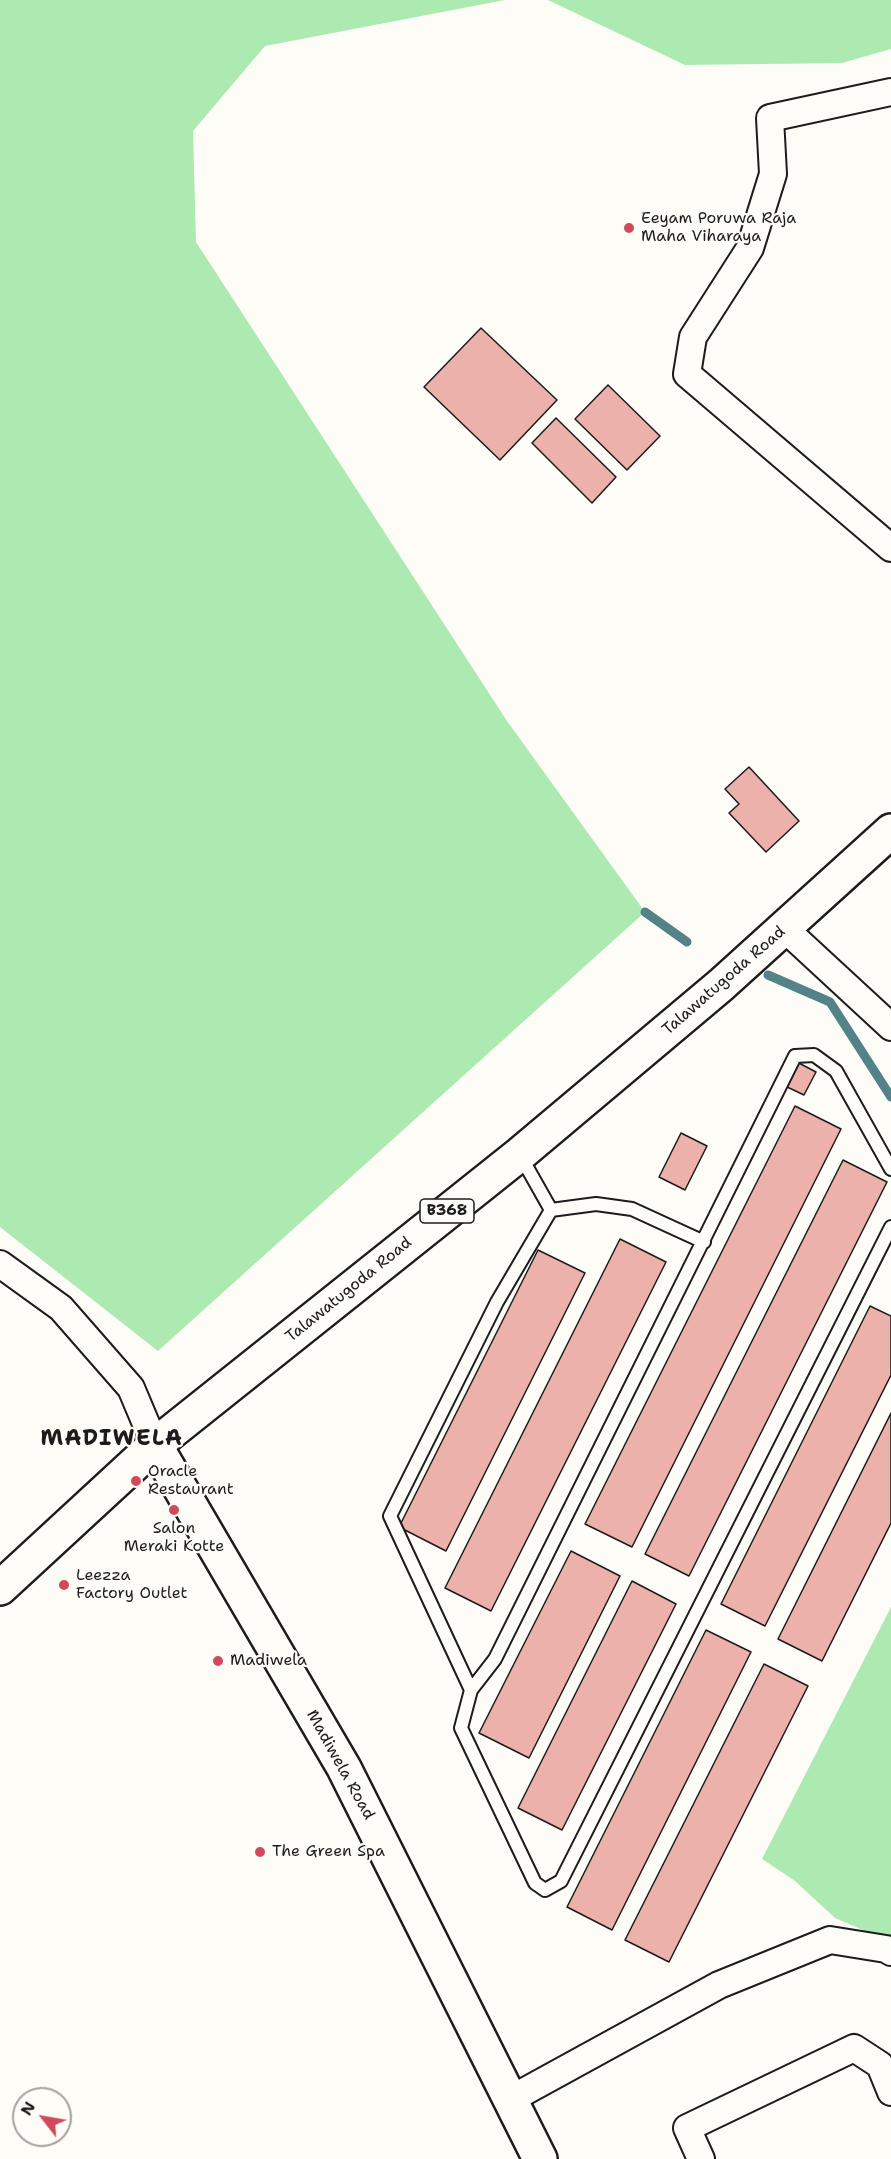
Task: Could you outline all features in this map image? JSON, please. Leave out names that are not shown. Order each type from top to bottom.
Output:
[{"type":"main road","name":"Talawatugoda Road","points":[[0,1588],[155,1445],[519,1154],[785,929],[891,831]]},
{"type":"main road","name":"Madiwela Road","points":[[155,1445],[344,1768],[540,2159]]},
{"type":"street","points":[[891,92],[770,118],[773,174],[750,248],[693,337],[687,374],[891,548]]},
{"type":"street","points":[[785,929],[891,1027]]},
{"type":"street","points":[[0,1264],[62,1308],[131,1388],[155,1445]]},
{"type":"street","points":[[511,2099],[719,1985],[830,1940],[886,1949],[891,1952]]},
{"type":"street","points":[[701,2159],[687,2128],[854,2048],[880,2065],[891,2092]]},
{"type":"lane","points":[[891,1169],[836,1071],[814,1055],[795,1056],[495,1659],[471,1690],[461,1728],[535,1883],[545,1890],[561,1881],[891,1227]]},
{"type":"lane","points":[[519,1154],[551,1210]]},
{"type":"lane","points":[[551,1210],[596,1204],[632,1209],[704,1242]]},
{"type":"lane","points":[[471,1690],[390,1516],[497,1302],[551,1210]]},
{"type":"green space","points":[[0,0],[505,0],[265,46],[193,131],[196,242],[507,721],[645,912],[158,1351],[0,1227]]},
{"type":"green space","points":[[548,0],[891,0],[891,49],[842,63],[685,65]]},
{"type":"green space","points":[[891,1607],[891,1942],[835,1918],[795,1881],[762,1859]]},
{"type":"building","points":[[481,328],[557,400],[500,460],[424,387]]},
{"type":"building","points":[[608,385],[660,436],[627,470],[575,419]]},
{"type":"building","points":[[556,418],[616,477],[592,503],[532,443]]},
{"type":"building","points":[[749,767],[799,821],[766,852],[729,813],[739,804],[725,789]]},
{"type":"building","points":[[797,1062],[816,1072],[804,1095],[785,1086]]},
{"type":"building","points":[[795,1106],[841,1129],[632,1547],[585,1524]]},
{"type":"building","points":[[681,1133],[707,1146],[685,1190],[659,1177]]},
{"type":"building","points":[[843,1160],[887,1182],[689,1576],[645,1554]]},
{"type":"building","points":[[620,1239],[666,1262],[491,1611],[445,1588]]},
{"type":"building","points":[[538,1250],[585,1273],[446,1551],[399,1527]]},
{"type":"building","points":[[870,1306],[891,1316],[891,1375],[765,1626],[721,1604]]},
{"type":"building","points":[[891,1413],[891,1523],[822,1661],[778,1639]]},
{"type":"building","points":[[571,1551],[620,1576],[529,1758],[479,1733]]},
{"type":"building","points":[[632,1581],[676,1604],[562,1830],[518,1808]]},
{"type":"building","points":[[706,1630],[751,1652],[612,1930],[567,1907]]},
{"type":"building","points":[[764,1664],[808,1686],[669,1962],[625,1940]]},
{"type":"waterway","points":[[645,912],[687,942]]},
{"type":"waterway","points":[[768,975],[830,1002],[891,1097]]},
{"type":"place","name":"Eeyam Poruwa Raja Maha Viharaya","points":[[629,228]]},
{"type":"place","name":"Oracle Restaurant","points":[[136,1481]]},
{"type":"place","name":"Salon Meraki Kotte","points":[[174,1510]]},
{"type":"place","name":"Leezza Factory Outlet","points":[[64,1585]]},
{"type":"place","name":"Madiwela","points":[[218,1661]]},
{"type":"place","name":"The Green Spa","points":[[260,1852]]},
{"type":"district","name":"MADIWELA","points":[[112,1439]]}]
